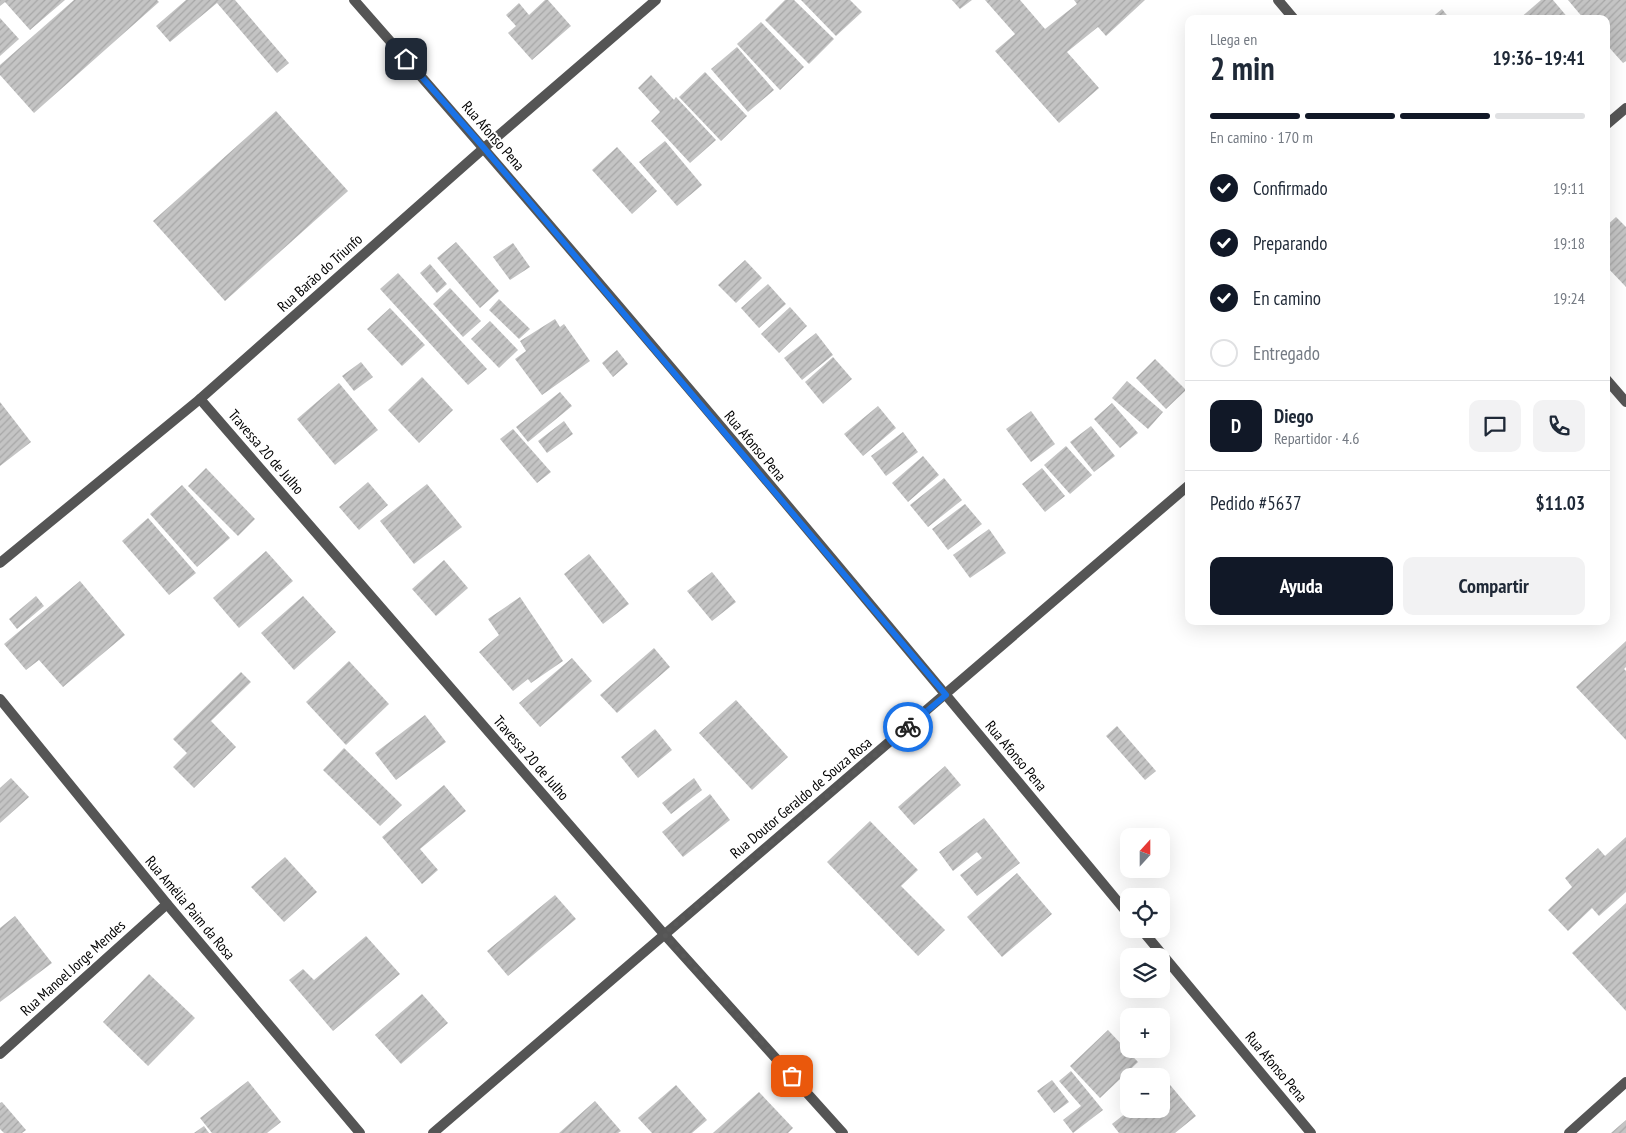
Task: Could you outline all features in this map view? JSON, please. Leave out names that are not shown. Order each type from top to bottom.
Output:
[{"type":"street","name":"Rua Afonso Pena","points":[[354,0],[484,148],[1120,903]]},
{"type":"street","name":"Rua Barão do Triunfo","points":[[0,563],[200,399],[484,148],[656,0]]},
{"type":"street","points":[[1278,0],[1291,15]]},
{"type":"street","points":[[1610,122],[1626,108]]},
{"type":"street","points":[[1610,384],[1626,402]]},
{"type":"street","name":"Travessa 20 de Julho","points":[[200,399],[664,934],[843,1133]]},
{"type":"street","name":"Rua Doutor Geraldo de Souza Rosa","points":[[432,1133],[1185,489]]},
{"type":"street","name":"Rua Amélia Paim da Rosa","points":[[0,699],[167,904],[360,1133]]},
{"type":"street","name":"Rua Manoel Jorge Mendes","points":[[0,1054],[167,904]]},
{"type":"street","name":"Rua Afonso Pena","points":[[1148,938],[1311,1133]]},
{"type":"street","points":[[1569,1133],[1626,1082]]},
{"type":"building","points":[[0,0],[65,0],[30,30],[5,2],[0,6]]},
{"type":"building","points":[[74,0],[157,0],[159,2],[34,113],[0,75],[0,65]]},
{"type":"building","points":[[186,0],[235,0],[289,63],[277,73],[217,3],[170,42],[156,26]]},
{"type":"building","points":[[545,0],[548,0],[571,26],[532,60],[508,33],[516,26],[506,15],[519,3],[529,15]]},
{"type":"building","points":[[785,0],[794,0],[834,39],[809,64],[765,20]]},
{"type":"building","points":[[801,0],[850,0],[862,12],[836,36]]},
{"type":"building","points":[[952,0],[972,0],[960,9]]},
{"type":"building","points":[[985,0],[1020,0],[1045,29],[1077,4],[1074,0],[1145,0],[1106,36],[1098,27],[1067,52],[1099,88],[1059,123],[995,51],[1015,34]]},
{"type":"building","points":[[1541,0],[1553,0],[1566,15],[1524,15]]},
{"type":"building","points":[[1568,0],[1626,0],[1626,61],[1623,63],[1610,48],[1610,15],[1581,15]]},
{"type":"building","points":[[1442,9],[1447,15],[1435,15]]},
{"type":"building","points":[[0,18],[19,39],[0,56]]},
{"type":"building","points":[[761,22],[804,67],[780,90],[737,44]]},
{"type":"building","points":[[737,47],[774,90],[748,112],[711,69]]},
{"type":"building","points":[[705,72],[747,116],[721,141],[679,97]]},
{"type":"building","points":[[651,75],[674,100],[676,97],[716,140],[690,163],[651,121],[660,112],[638,88]]},
{"type":"building","points":[[276,111],[348,191],[225,301],[153,221]]},
{"type":"building","points":[[665,141],[702,185],[677,206],[639,162]]},
{"type":"building","points":[[617,147],[657,191],[632,214],[592,170]]},
{"type":"building","points":[[1616,217],[1626,227],[1626,287],[1610,270],[1610,222]]},
{"type":"building","points":[[456,242],[499,291],[480,308],[437,258]]},
{"type":"building","points":[[513,243],[530,267],[510,280],[493,257]]},
{"type":"building","points":[[745,260],[762,278],[736,303],[718,285]]},
{"type":"building","points":[[430,264],[447,284],[437,293],[420,273]]},
{"type":"building","points":[[398,273],[487,369],[468,385],[380,289]]},
{"type":"building","points":[[768,284],[786,304],[759,328],[741,308]]},
{"type":"building","points":[[450,288],[481,321],[463,337],[433,304]]},
{"type":"building","points":[[499,299],[530,329],[519,339],[489,310]]},
{"type":"building","points":[[790,307],[807,326],[779,353],[761,334]]},
{"type":"building","points":[[390,308],[425,345],[402,366],[367,329]]},
{"type":"building","points":[[555,319],[560,327],[564,324],[590,361],[542,395],[515,359],[526,351],[520,341]]},
{"type":"building","points":[[490,321],[518,350],[499,368],[471,339]]},
{"type":"building","points":[[816,333],[833,355],[802,380],[784,358]]},
{"type":"building","points":[[617,350],[628,364],[613,377],[602,363]]},
{"type":"building","points":[[833,357],[852,379],[823,404],[805,382]]},
{"type":"building","points":[[1155,359],[1185,391],[1166,409],[1136,378]]},
{"type":"building","points":[[361,362],[373,377],[354,391],[342,376]]},
{"type":"building","points":[[422,377],[453,410],[419,443],[388,410]]},
{"type":"building","points":[[1127,381],[1163,412],[1148,429],[1112,398]]},
{"type":"building","points":[[339,383],[378,430],[335,465],[297,419]]},
{"type":"building","points":[[560,392],[572,406],[528,442],[516,427]]},
{"type":"building","points":[[0,402],[31,442],[0,466]]},
{"type":"building","points":[[1112,403],[1138,433],[1120,448],[1094,419]]},
{"type":"building","points":[[878,406],[896,428],[863,456],[844,434]]},
{"type":"building","points":[[1031,411],[1055,444],[1031,462],[1006,429]]},
{"type":"building","points":[[564,421],[573,434],[547,453],[538,441]]},
{"type":"building","points":[[1091,426],[1115,456],[1094,472],[1070,442]]},
{"type":"building","points":[[513,429],[551,472],[537,483],[500,439]]},
{"type":"building","points":[[903,432],[918,452],[886,476],[871,456]]},
{"type":"building","points":[[1066,446],[1092,475],[1070,494],[1044,465]]},
{"type":"building","points":[[923,456],[939,475],[908,502],[892,483]]},
{"type":"building","points":[[206,468],[255,519],[238,536],[188,486]]},
{"type":"building","points":[[1042,468],[1065,496],[1045,512],[1022,484]]},
{"type":"building","points":[[944,478],[962,500],[928,527],[910,505]]},
{"type":"building","points":[[368,482],[388,505],[359,530],[339,507]]},
{"type":"building","points":[[427,484],[462,527],[414,564],[380,521]]},
{"type":"building","points":[[182,485],[230,538],[197,567],[150,514]]},
{"type":"building","points":[[965,504],[982,524],[948,550],[932,529]]},
{"type":"building","points":[[148,518],[196,573],[169,595],[122,541]]},
{"type":"building","points":[[989,529],[1006,553],[970,578],[953,555]]},
{"type":"building","points":[[266,551],[293,581],[239,628],[213,598]]},
{"type":"building","points":[[589,554],[629,604],[603,624],[564,574]]},
{"type":"building","points":[[444,560],[468,588],[436,616],[412,589]]},
{"type":"building","points":[[712,572],[736,602],[712,621],[687,591]]},
{"type":"building","points":[[80,581],[125,635],[63,687],[39,660],[26,670],[4,644]]},
{"type":"building","points":[[36,596],[44,606],[17,629],[9,619]]},
{"type":"building","points":[[303,596],[336,632],[294,670],[261,633]]},
{"type":"building","points":[[520,597],[563,661],[531,683],[528,679],[513,691],[479,652],[499,635],[488,619]]},
{"type":"building","points":[[1626,641],[1626,667],[1624,669],[1626,671],[1626,740],[1576,687]]},
{"type":"building","points":[[654,648],[670,667],[617,713],[600,695]]},
{"type":"building","points":[[572,658],[592,681],[540,727],[519,703]]},
{"type":"building","points":[[349,661],[389,704],[346,745],[306,702]]},
{"type":"building","points":[[241,672],[251,682],[211,721],[236,747],[194,788],[173,767],[187,753],[173,739]]},
{"type":"building","points":[[736,700],[788,757],[752,790],[699,733]]},
{"type":"building","points":[[425,715],[446,742],[396,780],[375,753]]},
{"type":"building","points":[[1117,726],[1156,771],[1145,780],[1106,736]]},
{"type":"building","points":[[655,729],[672,750],[638,778],[621,757]]},
{"type":"building","points":[[344,748],[402,805],[380,826],[323,770]]},
{"type":"building","points":[[945,766],[961,785],[914,825],[898,807]]},
{"type":"building","points":[[11,778],[29,797],[0,823],[0,788]]},
{"type":"building","points":[[694,778],[702,790],[671,814],[662,803]]},
{"type":"building","points":[[444,785],[466,811],[420,849],[438,870],[422,884],[382,837]]},
{"type":"building","points":[[710,794],[730,820],[683,857],[662,832]]},
{"type":"building","points":[[984,818],[1020,863],[977,896],[960,875],[982,858],[977,852],[953,871],[939,852]]},
{"type":"building","points":[[870,821],[918,870],[901,886],[945,930],[918,956],[827,862]]},
{"type":"building","points":[[1626,837],[1626,892],[1599,916],[1592,908],[1568,931],[1548,910],[1572,887],[1565,878],[1598,848],[1605,856]]},
{"type":"building","points":[[285,857],[317,892],[284,922],[251,887]]},
{"type":"building","points":[[1017,873],[1052,914],[1002,957],[967,917]]},
{"type":"building","points":[[555,895],[576,919],[508,976],[487,951]]},
{"type":"building","points":[[1626,903],[1626,1011],[1572,953]]},
{"type":"building","points":[[15,916],[52,963],[0,1002],[0,928]]},
{"type":"building","points":[[366,936],[400,974],[333,1031],[289,980],[303,969],[314,980]]},
{"type":"building","points":[[149,974],[195,1018],[148,1066],[103,1022]]},
{"type":"building","points":[[422,994],[448,1023],[401,1064],[375,1035]]},
{"type":"building","points":[[1108,1030],[1120,1043],[1120,1058],[1134,1058],[1138,1062],[1132,1068],[1120,1068],[1120,1079],[1100,1098],[1070,1066]]},
{"type":"building","points":[[1071,1071],[1103,1110],[1073,1133],[1063,1120],[1081,1106],[1059,1081]]},
{"type":"building","points":[[1052,1080],[1069,1102],[1054,1113],[1037,1091]]},
{"type":"building","points":[[248,1081],[281,1122],[267,1133],[212,1133],[200,1118]]},
{"type":"building","points":[[676,1085],[707,1120],[692,1133],[652,1133],[638,1118]]},
{"type":"building","points":[[1170,1085],[1196,1116],[1175,1133],[1119,1133],[1112,1124],[1120,1118],[1170,1118]]},
{"type":"building","points":[[759,1092],[793,1128],[788,1133],[713,1133]]},
{"type":"building","points":[[595,1101],[621,1131],[618,1133],[559,1133]]},
{"type":"building","points":[[2,1102],[26,1130],[22,1133],[4,1133],[0,1129],[0,1103]]},
{"type":"building","points":[[1626,1120],[1626,1133],[1611,1133]]},
{"type":"building","points":[[204,1126],[209,1133],[194,1133]]},
{"type":"way so far","points":[[792,1076],[664,934],[908,727]]},
{"type":"route","points":[[406,59],[484,148],[946,695],[908,727]]}]
